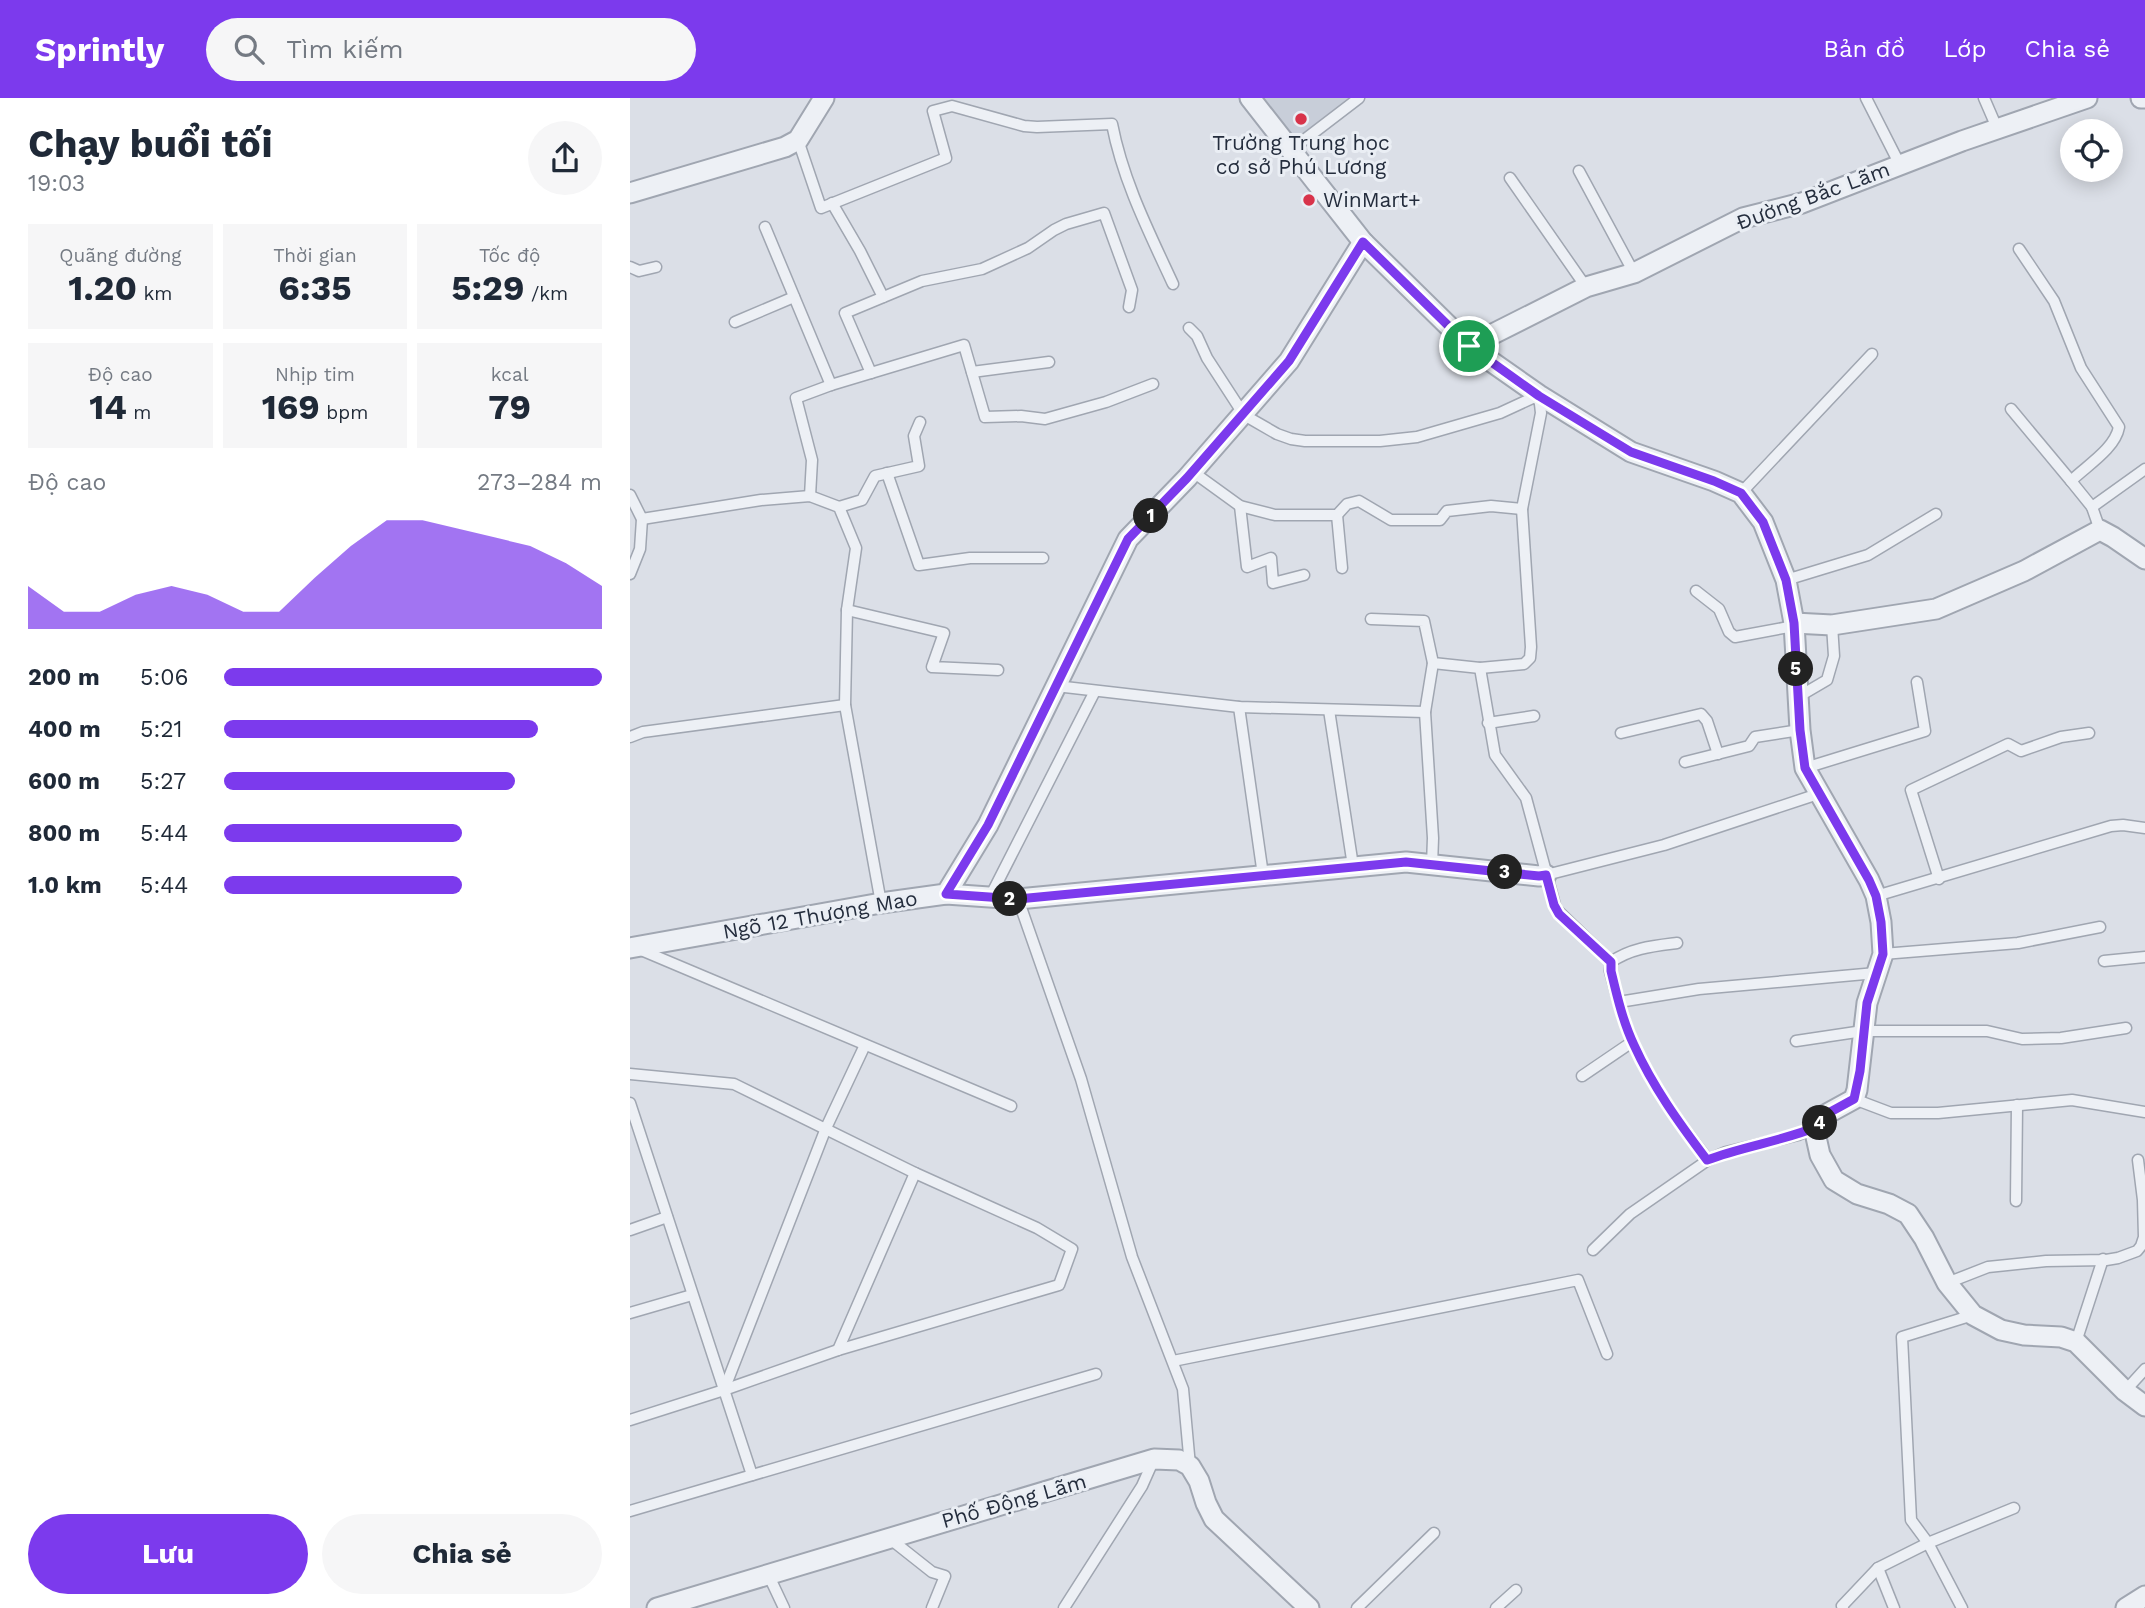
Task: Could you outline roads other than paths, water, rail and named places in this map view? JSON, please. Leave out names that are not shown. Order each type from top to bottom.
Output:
[{"type":"street","points":[[630,193],[785,147],[798,140],[824,98]]},
{"type":"street","points":[[1250,98],[1363,242],[1469,346],[1539,396],[1631,452],[1741,493],[1763,522],[1786,580],[1794,624],[1805,768],[1876,896],[1884,939],[1883,954],[1867,1003],[1860,1071],[1854,1099],[1823,1116],[1816,1137],[1820,1155],[1835,1180],[1857,1194],[1889,1204],[1908,1214],[1924,1238],[1947,1283],[1973,1315],[2001,1331],[2062,1337],[2076,1342],[2125,1391],[2145,1406]]},
{"type":"street","name":"Đường Bắc Lãm","points":[[1469,346],[1586,287],[1634,274],[1743,218],[1802,203],[1997,128],[2087,98]]},
{"type":"street","name":"Ngõ 12 Thượng Mao","points":[[632,947],[880,903],[946,894],[988,825],[1128,539],[1193,472],[1289,361],[1363,242]]},
{"type":"street","points":[[1794,624],[1832,625],[1936,609],[2024,571],[2100,530],[2145,559]]},
{"type":"street","points":[[946,894],[1018,899],[1406,862],[1546,875]]},
{"type":"street","name":"Phố Động Lãm","points":[[657,1608],[1154,1459],[1179,1460],[1190,1466]]},
{"type":"street","points":[[1190,1466],[1214,1519],[1309,1608]]},
{"type":"street","points":[[2126,1608],[2145,1597]]},
{"type":"lane","points":[[1291,150],[1359,98]]},
{"type":"lane","points":[[1866,98],[1900,165]]},
{"type":"lane","points":[[1983,98],[1997,128]]},
{"type":"lane","points":[[798,140],[821,208],[946,158],[933,111],[953,102],[1024,126],[1112,124],[1118,156],[1173,284]]},
{"type":"lane","points":[[1579,171],[1634,274]]},
{"type":"lane","points":[[1510,178],[1586,287]]},
{"type":"lane","points":[[832,203],[883,298]]},
{"type":"lane","points":[[871,373],[845,313],[922,281],[982,269],[1028,248],[1066,224],[1104,213],[1132,290],[1129,307]]},
{"type":"lane","points":[[765,228],[831,385]]},
{"type":"lane","points":[[2019,249],[2054,301],[2081,368],[2119,427],[2106,449],[2071,481]]},
{"type":"lane","points":[[630,267],[639,271],[656,267]]},
{"type":"lane","points":[[735,321],[794,297]]},
{"type":"lane","points":[[1189,328],[1197,336],[1213,368],[1244,415],[1291,439],[1388,440],[1418,437],[1500,414],[1539,396],[1541,413],[1522,509],[1530,658],[1524,664],[1480,668],[1433,663]]},
{"type":"lane","points":[[810,496],[812,460],[796,398],[831,385],[964,345],[985,417],[1021,416],[1045,419],[1106,402],[1153,384]]},
{"type":"lane","points":[[1741,493],[1872,354]]},
{"type":"lane","points":[[972,372],[1049,362]]},
{"type":"lane","points":[[2011,409],[2092,507],[2100,530]]},
{"type":"lane","points":[[642,519],[761,500],[810,496],[839,508],[862,500],[875,476],[919,466],[914,436],[920,422]]},
{"type":"lane","points":[[2092,507],[2145,469]]},
{"type":"lane","points":[[1193,472],[1240,506],[1275,515],[1337,515]]},
{"type":"lane","points":[[887,473],[919,565],[970,558],[1043,558]]},
{"type":"lane","points":[[630,495],[642,519],[640,549],[630,574]]},
{"type":"lane","points":[[1342,568],[1337,515],[1347,504],[1359,501],[1391,520],[1440,520],[1447,511],[1491,506],[1522,509]]},
{"type":"lane","points":[[1240,506],[1247,566],[1271,558],[1273,583],[1304,575]]},
{"type":"lane","points":[[839,508],[856,548],[847,610],[845,705],[880,903]]},
{"type":"lane","points":[[1786,580],[1868,555],[1936,514]]},
{"type":"lane","points":[[1696,592],[1719,608],[1729,632],[1735,637],[1794,624]]},
{"type":"lane","points":[[847,610],[944,633],[932,667],[998,670]]},
{"type":"lane","points":[[1371,620],[1424,621],[1433,663],[1425,712],[1433,838],[1432,864]]},
{"type":"lane","points":[[1798,697],[1827,680],[1834,656],[1832,625]]},
{"type":"lane","points":[[1480,668],[1495,755],[1526,798],[1554,905],[1559,914],[1611,962],[1619,1002],[1632,1042],[1677,1122],[1707,1160]]},
{"type":"lane","points":[[1805,768],[1925,731],[1917,682]]},
{"type":"lane","points":[[1056,687],[1239,707],[1425,712]]},
{"type":"lane","points":[[990,897],[1095,691]]},
{"type":"lane","points":[[631,734],[845,705]]},
{"type":"lane","points":[[1239,707],[1263,874]]},
{"type":"lane","points":[[1329,710],[1353,866]]},
{"type":"lane","points":[[1621,733],[1701,714],[1707,721],[1718,754]]},
{"type":"lane","points":[[1488,723],[1534,716]]},
{"type":"lane","points":[[1685,762],[1749,746],[1755,737],[1800,730]]},
{"type":"lane","points":[[1939,879],[1911,790],[2008,744],[2021,751],[2062,737],[2089,733]]},
{"type":"lane","points":[[1546,875],[1664,845],[1818,794]]},
{"type":"lane","points":[[1876,896],[2111,825],[2145,828]]},
{"type":"lane","points":[[1018,899],[1081,1079],[1132,1256],[1183,1389],[1190,1466]]},
{"type":"lane","points":[[1883,954],[2018,943],[2100,927]]},
{"type":"lane","points":[[1611,962],[1642,948],[1677,943]]},
{"type":"lane","points":[[632,947],[1011,1106]]},
{"type":"lane","points":[[2105,961],[2145,957]]},
{"type":"lane","points":[[1619,1002],[1699,989],[1876,973]]},
{"type":"lane","points":[[1796,1041],[1863,1031],[1987,1031],[2022,1039],[2061,1038],[2126,1028]]},
{"type":"lane","points":[[1582,1076],[1632,1042]]},
{"type":"lane","points":[[724,1390],[826,1128],[865,1045]]},
{"type":"lane","points":[[630,1074],[734,1084],[915,1173],[1037,1228],[1072,1249],[1059,1284],[838,1350],[630,1420]]},
{"type":"lane","points":[[1854,1099],[1891,1112],[1938,1113],[2072,1100],[2145,1112]]},
{"type":"lane","points":[[630,1103],[635,1132],[667,1217],[752,1475]]},
{"type":"lane","points":[[2016,1201],[2017,1105]]},
{"type":"lane","points":[[1593,1250],[1630,1214],[1707,1160],[1726,1152],[1798,1135],[1819,1126]]},
{"type":"lane","points":[[1947,1283],[1989,1267],[2118,1258],[2137,1251],[2144,1237],[2138,1160]]},
{"type":"lane","points":[[838,1350],[915,1173]]},
{"type":"lane","points":[[630,1230],[667,1217]]},
{"type":"lane","points":[[2076,1342],[2103,1259]]},
{"type":"lane","points":[[1173,1361],[1578,1280],[1607,1354]]},
{"type":"lane","points":[[630,1313],[692,1295]]},
{"type":"lane","points":[[1962,1608],[1928,1543],[1911,1520],[1902,1337],[1973,1315]]},
{"type":"lane","points":[[2125,1391],[2145,1370]]},
{"type":"lane","points":[[630,1511],[1096,1374]]},
{"type":"lane","points":[[1064,1608],[1142,1486],[1154,1459]]},
{"type":"lane","points":[[1843,1608],[1878,1568],[1928,1543],[2014,1508]]},
{"type":"lane","points":[[1357,1608],[1434,1534]]},
{"type":"lane","points":[[889,1537],[932,1572],[945,1576],[932,1608]]},
{"type":"lane","points":[[1878,1568],[1894,1608]]},
{"type":"lane","points":[[768,1574],[783,1608]]},
{"type":"lane","points":[[1496,1608],[1516,1590]]},
{"type":"place","name":"Trường Trung học cơ sở Phú Lương","points":[[1301,119]]},
{"type":"place","name":"WinMart+","points":[[1309,200]]}]
